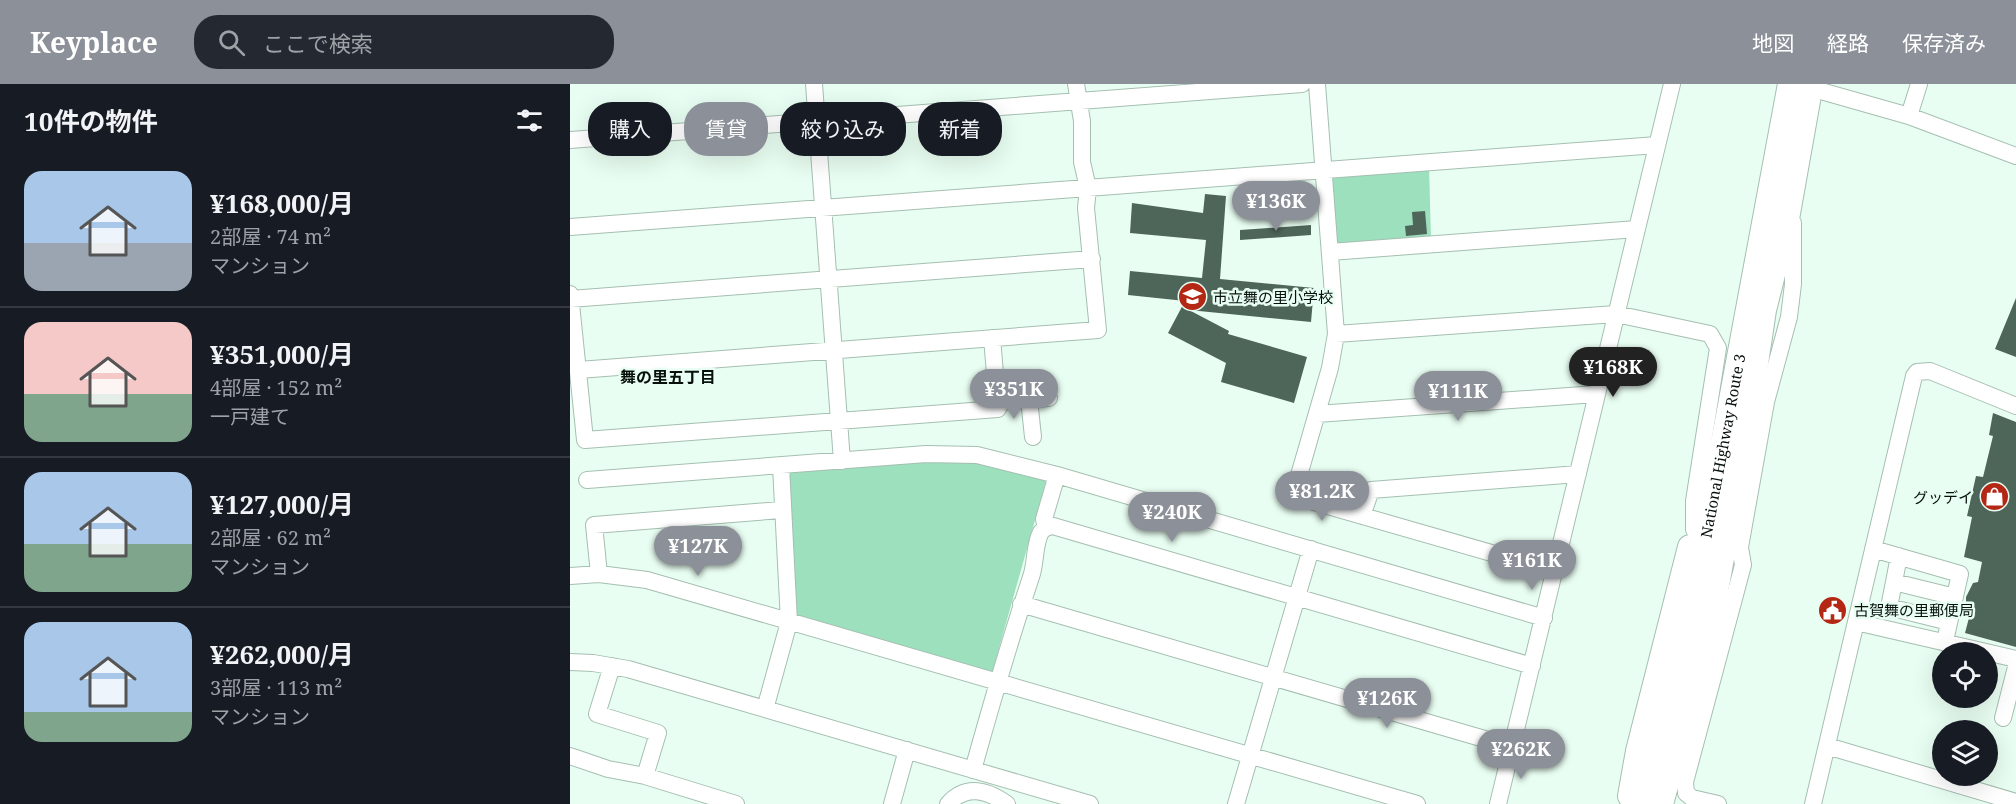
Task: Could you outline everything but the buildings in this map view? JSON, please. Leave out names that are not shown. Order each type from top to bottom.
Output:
[{"type":"highway","name":"National Highway Route 3","points":[[1661,804],[1689,709],[1716,590],[1749,410],[1764,310],[1792,188],[1802,85]]},
{"type":"highway","name":"National Highway Route 3","points":[[1640,804],[1655,757],[1685,642],[1802,85]]},
{"type":"highway","points":[[1629,804],[1638,751],[1694,530],[1706,492],[1720,470]]},
{"type":"highway","points":[[1716,590],[1740,547]]},
{"type":"street","points":[[814,84],[815,102]]},
{"type":"street","points":[[579,370],[1098,330],[1092,292],[1092,259],[1086,208],[1088,188],[1082,162],[1082,121],[1076,84]]},
{"type":"street","points":[[906,115],[1302,84]]},
{"type":"street","points":[[1317,84],[1336,334],[1330,368],[1293,496],[1554,571]]},
{"type":"street","points":[[1498,804],[1672,84]]},
{"type":"street","points":[[1909,117],[1919,84]]},
{"type":"street","points":[[1802,85],[1909,117],[2016,156]]},
{"type":"street","points":[[570,140],[780,125]]},
{"type":"street","points":[[570,227],[1657,145]]},
{"type":"street","points":[[819,156],[842,461]]},
{"type":"street","points":[[1718,804],[1692,798],[1686,793],[1685,782],[1743,565],[1740,547],[1766,402],[1789,317],[1793,284],[1792,188]]},
{"type":"street","points":[[1330,252],[1637,230]]},
{"type":"street","points":[[570,299],[1092,259]]},
{"type":"street","points":[[570,294],[585,440],[998,410],[992,339]]},
{"type":"street","points":[[1336,334],[1616,314],[1710,334],[1718,348],[1694,501],[1694,530]]},
{"type":"street","points":[[1813,804],[1912,381],[1917,372],[1930,371],[2016,406]]},
{"type":"street","points":[[1317,414],[1596,394]]},
{"type":"street","points":[[997,402],[1049,398]]},
{"type":"street","points":[[1029,399],[1033,438]]},
{"type":"street","points":[[587,480],[926,454],[977,455],[1057,475],[1544,618]]},
{"type":"street","points":[[765,709],[789,622],[781,510],[781,466]]},
{"type":"street","points":[[1362,516],[1371,490],[1578,474]]},
{"type":"street","points":[[1046,528],[1044,519],[1057,475]]},
{"type":"street","points":[[599,574],[594,525],[781,510]]},
{"type":"street","points":[[974,770],[997,682],[1007,658],[1021,604],[1036,560],[1040,534],[1046,528],[1053,526],[1532,666]]},
{"type":"street","points":[[1236,804],[1311,549]]},
{"type":"street","points":[[1873,549],[1960,574],[1945,641]]},
{"type":"street","points":[[1899,556],[1889,607],[1949,622]]},
{"type":"street","points":[[570,576],[599,574],[648,580],[1417,804]]},
{"type":"street","points":[[1894,582],[1955,597]]},
{"type":"street","points":[[1021,604],[1512,747]]},
{"type":"street","points":[[1856,622],[2016,659]]},
{"type":"street","points":[[570,662],[612,666],[1090,804]]},
{"type":"street","points":[[612,666],[597,714],[658,733],[645,776]]},
{"type":"street","points":[[2003,718],[2016,667]]},
{"type":"street","points":[[1827,746],[2016,803]]},
{"type":"street","points":[[892,804],[907,750]]},
{"type":"street","points":[[570,756],[608,769],[645,776],[736,804]]},
{"type":"street","points":[[948,804],[955,796],[977,791],[992,794],[1007,804]]},
{"type":"green space","points":[[1429,166],[1431,240],[1335,244],[1330,178]]},
{"type":"green space","points":[[928,460],[978,461],[1046,481],[992,673],[796,617],[789,468]]},
{"type":"place","name":"市立舞の里小学校","points":[[1192,297]]},
{"type":"place","name":"グッデイ","points":[[1994,497]]},
{"type":"place","name":"古賀舞の里郵便局","points":[[1833,610]]},
{"type":"district","name":"舞の里五丁目","points":[[668,377]]}]
